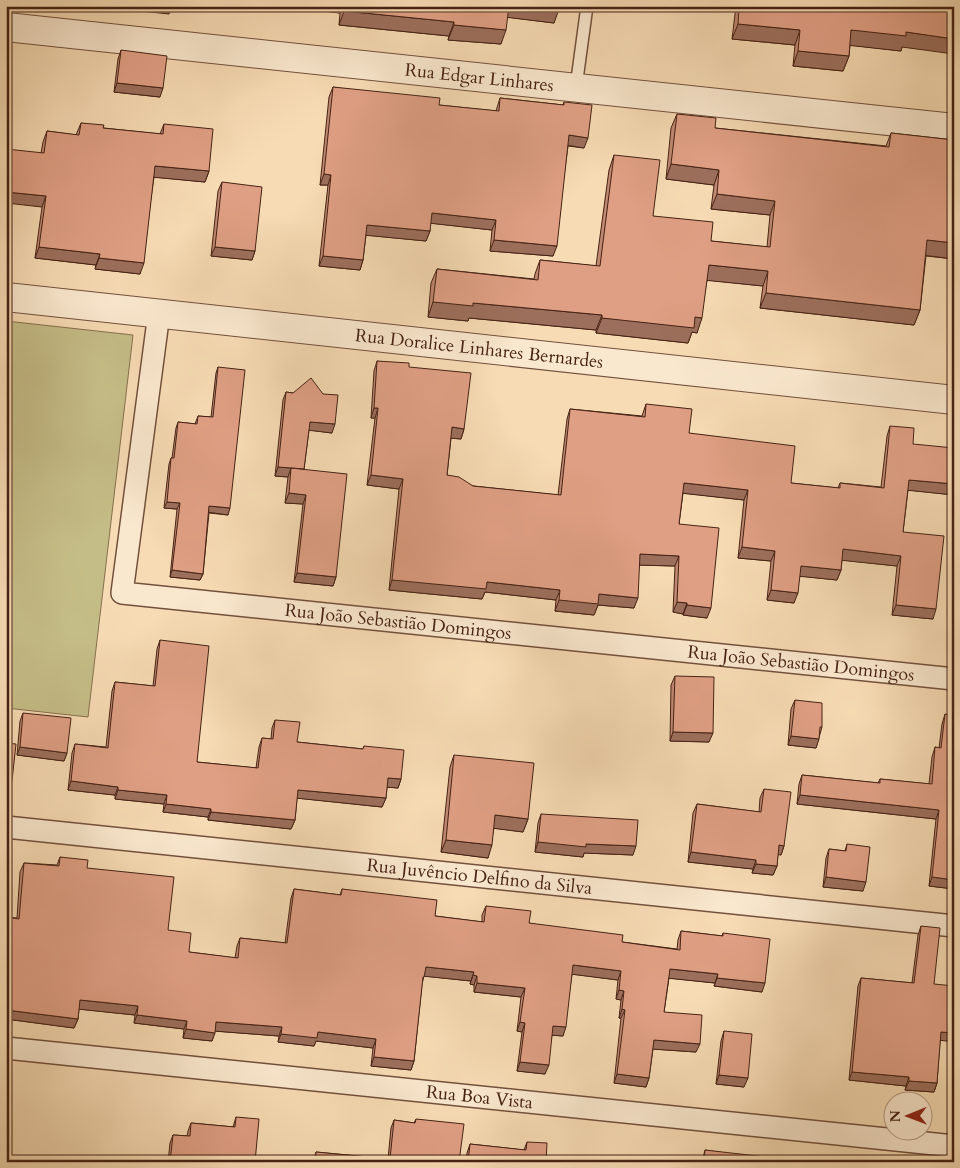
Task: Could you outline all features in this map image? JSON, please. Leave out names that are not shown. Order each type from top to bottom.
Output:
[{"type":"street","name":"Rua Edgar Linhares","points":[[6,27],[954,128]]},
{"type":"street","name":"Rua Doralice Linhares Bernardes","points":[[6,297],[954,400]]},
{"type":"street","name":"Rua João Sebastião Domingos","points":[[159,313],[122,593],[954,679]]},
{"type":"street","name":"Rua Juvêncio Delfino da Silva","points":[[6,827],[954,926]]},
{"type":"street","name":"Rua Boa Vista","points":[[6,1048],[954,1146]]},
{"type":"lane","points":[[576,87],[587,6]]},
{"type":"shaded area","points":[[6,321],[133,335],[88,717],[6,708]]},
{"type":"building","points":[[345,6],[509,6],[506,30],[454,25],[454,22],[344,11]]},
{"type":"building","points":[[539,6],[559,6],[559,9]]},
{"type":"building","points":[[739,6],[954,6],[954,39],[906,32],[906,36],[851,30],[849,56],[798,51],[800,30],[738,24]]},
{"type":"building","points":[[121,50],[167,56],[163,88],[117,83]]},
{"type":"building","points":[[333,87],[440,98],[439,105],[499,111],[500,98],[564,105],[564,102],[592,105],[588,138],[569,135],[557,246],[494,240],[496,220],[432,213],[430,231],[367,225],[363,260],[323,256],[331,175],[324,174]]},
{"type":"building","points":[[677,114],[716,118],[715,128],[889,147],[891,133],[954,140],[954,243],[927,240],[920,310],[766,293],[768,271],[709,265],[702,318],[695,317],[694,328],[602,318],[602,315],[473,303],[473,306],[433,302],[437,269],[538,280],[540,260],[600,266],[614,155],[660,160],[653,216],[713,222],[711,241],[770,247],[775,201],[717,194],[719,170],[671,164]]},
{"type":"building","points":[[81,123],[104,125],[103,128],[163,134],[164,124],[213,129],[209,171],[155,166],[144,263],[99,258],[100,254],[39,247],[46,196],[6,192],[6,149],[44,153],[47,131],[79,135]]},
{"type":"building","points":[[222,182],[262,187],[255,251],[215,247]]},
{"type":"building","points":[[377,361],[409,363],[409,367],[471,373],[464,429],[452,427],[447,475],[459,477],[473,486],[561,495],[570,409],[645,417],[646,404],[692,409],[689,433],[795,446],[791,483],[840,488],[840,483],[884,488],[890,426],[914,428],[913,444],[954,448],[954,484],[909,480],[903,532],[944,536],[936,609],[896,605],[901,556],[843,549],[841,570],[801,566],[798,593],[771,590],[775,551],[742,547],[748,490],[684,483],[679,524],[719,528],[711,608],[677,602],[679,556],[640,554],[638,598],[599,594],[598,604],[559,600],[560,590],[487,582],[486,589],[392,580],[403,479],[371,475],[378,408],[374,408]]},
{"type":"building","points":[[218,367],[245,370],[230,508],[209,506],[203,574],[172,570],[180,503],[167,502],[171,458],[174,458],[178,422],[197,424],[198,416],[213,417]]},
{"type":"building","points":[[311,378],[323,394],[338,395],[335,424],[310,422],[304,469],[278,467],[286,392],[293,393]]},
{"type":"building","points":[[291,468],[347,474],[336,577],[297,573],[306,495],[289,493]]},
{"type":"building","points":[[160,640],[209,646],[197,762],[258,768],[262,738],[273,739],[275,720],[300,722],[297,742],[363,749],[364,746],[404,750],[401,779],[388,778],[386,798],[298,790],[295,820],[211,812],[211,809],[166,804],[167,795],[118,790],[118,787],[71,781],[75,744],[108,748],[115,682],[155,686]]},
{"type":"building","points":[[675,676],[714,677],[713,733],[673,732]]},
{"type":"building","points":[[795,700],[822,703],[822,727],[820,727],[819,739],[791,736]]},
{"type":"building","points":[[23,713],[71,718],[67,753],[20,747]]},
{"type":"building","points":[[945,714],[954,715],[954,880],[932,877],[939,810],[800,795],[802,775],[880,783],[880,779],[932,784],[935,747],[941,748]]},
{"type":"building","points":[[6,743],[16,744],[12,781],[6,780]]},
{"type":"building","points":[[454,755],[534,763],[528,819],[495,815],[492,845],[446,840]]},
{"type":"building","points":[[764,789],[791,792],[784,846],[779,845],[777,866],[756,864],[756,860],[691,852],[697,804],[761,812]]},
{"type":"building","points":[[541,814],[638,820],[636,846],[586,844],[586,847],[538,842]]},
{"type":"building","points":[[847,844],[870,847],[866,882],[826,877],[829,849],[846,851]]},
{"type":"building","points":[[60,857],[88,860],[87,868],[174,877],[168,930],[191,933],[189,952],[238,958],[240,938],[287,943],[294,889],[341,895],[342,889],[437,900],[435,916],[484,922],[486,906],[531,911],[529,923],[623,935],[622,942],[680,950],[681,931],[723,936],[723,933],[770,939],[765,983],[717,978],[718,974],[670,969],[664,1012],[702,1015],[700,1044],[654,1040],[649,1078],[617,1074],[625,1010],[622,1009],[624,991],[619,990],[621,971],[573,965],[566,1027],[553,1026],[549,1065],[520,1062],[525,1023],[520,1022],[525,988],[477,983],[477,976],[473,975],[474,972],[426,967],[423,977],[414,1061],[374,1057],[376,1039],[318,1032],[317,1038],[281,1034],[282,1027],[216,1022],[215,1033],[186,1029],[187,1021],[137,1015],[138,1006],[80,1000],[78,1019],[6,1010],[6,917],[19,919],[24,863],[59,866]]},
{"type":"building","points":[[921,926],[940,928],[934,984],[954,986],[954,1033],[941,1032],[937,1083],[909,1081],[909,1077],[852,1072],[861,978],[914,983]]},
{"type":"building","points":[[724,1031],[752,1034],[748,1078],[719,1075]]},
{"type":"building","points":[[236,1117],[259,1119],[255,1162],[170,1162],[173,1135],[190,1136],[191,1123],[235,1127]]},
{"type":"building","points":[[416,1119],[464,1124],[459,1162],[424,1160],[423,1162],[315,1162],[316,1152],[390,1159],[394,1120],[415,1123]]},
{"type":"building","points":[[527,1142],[547,1143],[546,1162],[468,1162],[470,1144],[526,1150]]},
{"type":"building","points":[[705,1150],[784,1159],[784,1162],[704,1162]]}]
